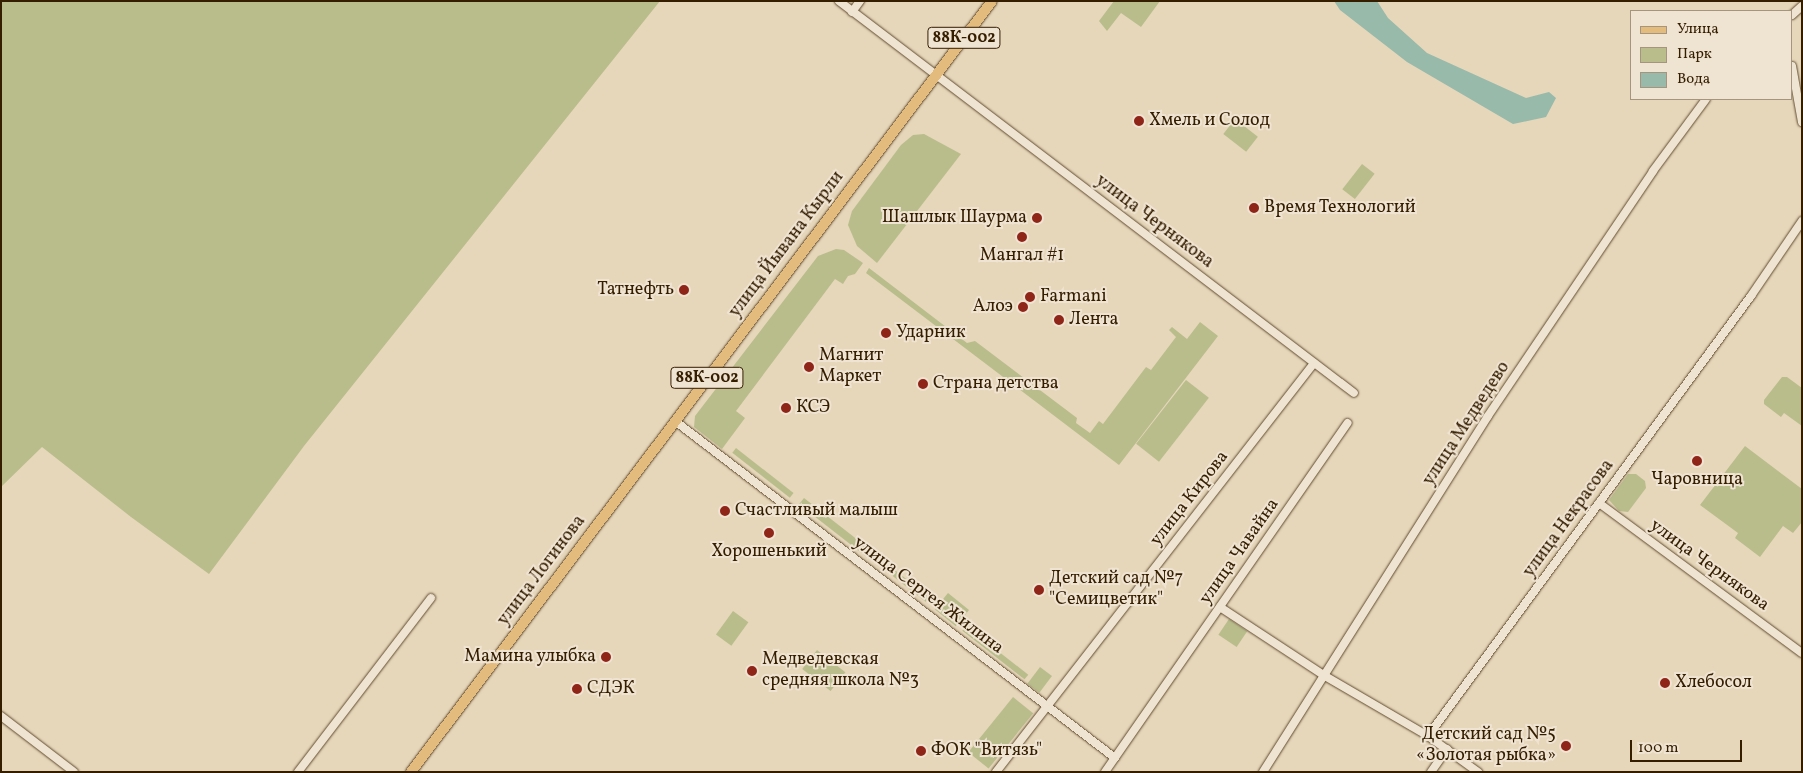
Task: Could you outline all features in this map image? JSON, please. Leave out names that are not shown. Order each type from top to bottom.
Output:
[{"type":"main road","name":"улица Йывана Кырли","points":[[608,509],[992,1]]},
{"type":"main road","name":"улица Логинова","points":[[411,772],[608,509]]},
{"type":"street","name":"улица Чернякова","points":[[839,1],[1354,392]]},
{"type":"street","points":[[852,12],[860,1]]},
{"type":"street","points":[[1793,72],[1802,122]]},
{"type":"street","name":"улица Медведево","points":[[1263,772],[1488,416],[1648,179],[1705,100]]},
{"type":"street","name":"улица Некрасова","points":[[1428,736],[1754,292],[1802,220]]},
{"type":"street","name":"улица Кирова","points":[[996,772],[1314,362]]},
{"type":"street","name":"улица Сергея Жилина","points":[[675,421],[718,457],[1048,705],[1115,758]]},
{"type":"street","name":"улица Чавайна","points":[[1105,772],[1348,423]]},
{"type":"street","name":"улица Чернякова","points":[[1598,503],[1802,653]]},
{"type":"street","points":[[298,772],[430,598]]},
{"type":"street","points":[[1220,607],[1325,676],[1428,736],[1478,772]]},
{"type":"street","points":[[1,716],[74,772]]},
{"type":"street","points":[[1431,772],[1447,749]]},
{"type":"green space","points":[[1,1],[660,1],[304,446],[209,574],[131,517],[42,447],[1,487]]},
{"type":"green space","points":[[1114,1],[1160,1],[1141,27],[1121,13],[1107,31],[1099,21]]},
{"type":"green space","points":[[1235,119],[1258,137],[1246,152],[1223,134]]},
{"type":"green space","points":[[924,134],[961,154],[877,263],[857,246],[848,225],[852,211],[901,145],[913,135]]},
{"type":"green space","points":[[1362,164],[1375,174],[1355,199],[1342,189]]},
{"type":"green space","points":[[836,249],[844,250],[863,263],[855,274],[848,276],[843,284],[835,279],[736,411],[745,418],[722,449],[694,427],[695,416],[818,256]]},
{"type":"green space","points":[[869,268],[967,343],[975,341],[1077,418],[1076,423],[1090,433],[1099,421],[1103,424],[1146,367],[1151,370],[1176,337],[1169,330],[1172,327],[1187,339],[1200,322],[1218,336],[1119,465],[866,273]]},
{"type":"green space","points":[[1782,377],[1787,377],[1802,388],[1802,426],[1784,413],[1781,417],[1764,404],[1764,400]]},
{"type":"green space","points":[[1186,380],[1209,398],[1159,462],[1136,444]]},
{"type":"green space","points":[[1745,446],[1802,489],[1802,522],[1793,533],[1783,526],[1760,557],[1735,538],[1738,533],[1700,505]]},
{"type":"green space","points":[[736,448],[794,493],[790,498],[732,453]]},
{"type":"green space","points":[[1628,474],[1636,474],[1645,481],[1646,488],[1628,512],[1619,511],[1609,500]]},
{"type":"green space","points":[[804,498],[874,553],[869,559],[799,504]]},
{"type":"green space","points":[[882,560],[929,597],[926,602],[878,565]]},
{"type":"green space","points":[[948,593],[969,610],[956,626],[935,609]]},
{"type":"green space","points":[[733,611],[748,622],[731,646],[716,634]]},
{"type":"green space","points":[[1229,619],[1247,631],[1237,647],[1218,635]]},
{"type":"green space","points":[[966,626],[1028,675],[1025,679],[962,631]]},
{"type":"green space","points":[[817,650],[845,672],[831,691],[802,669]]},
{"type":"green space","points":[[1040,667],[1052,676],[1039,693],[1027,684]]},
{"type":"green space","points":[[1013,697],[1033,713],[989,769],[968,752]]},
{"type":"water","points":[[1334,1],[1377,1],[1388,18],[1427,53],[1526,98],[1549,92],[1556,98],[1546,117],[1513,124],[1407,62],[1340,10]]},
{"type":"place","name":"Хмель и Солод","points":[[1139,121]]},
{"type":"place","name":"Время Технологий","points":[[1254,208]]},
{"type":"place","name":"Шашлык Шаурма","points":[[1037,218]]},
{"type":"place","name":"Мангал #1","points":[[1022,237]]},
{"type":"place","name":"Татнефть","points":[[684,290]]},
{"type":"place","name":"Farmani","points":[[1030,297]]},
{"type":"place","name":"Алоэ","points":[[1023,307]]},
{"type":"place","name":"Лента","points":[[1059,320]]},
{"type":"place","name":"Ударник","points":[[886,333]]},
{"type":"place","name":"Магнит Маркет","points":[[809,367]]},
{"type":"place","name":"Страна детства","points":[[923,384]]},
{"type":"place","name":"КСЭ","points":[[786,408]]},
{"type":"place","name":"Чаровница","points":[[1697,461]]},
{"type":"place","name":"Счастливый малыш","points":[[725,511]]},
{"type":"place","name":"Хорошенький","points":[[769,533]]},
{"type":"place","name":"Детский сад №7 \"Семицветик\"","points":[[1039,590]]},
{"type":"place","name":"Мамина улыбка","points":[[606,657]]},
{"type":"place","name":"Медведевская средняя школа №3","points":[[752,671]]},
{"type":"place","name":"Хлебосол","points":[[1665,683]]},
{"type":"place","name":"СДЭК","points":[[577,689]]},
{"type":"place","name":"Детский сад №5 «Золотая рыбка»","points":[[1566,746]]},
{"type":"place","name":"ФОК \"Витязь\"","points":[[921,751]]}]
